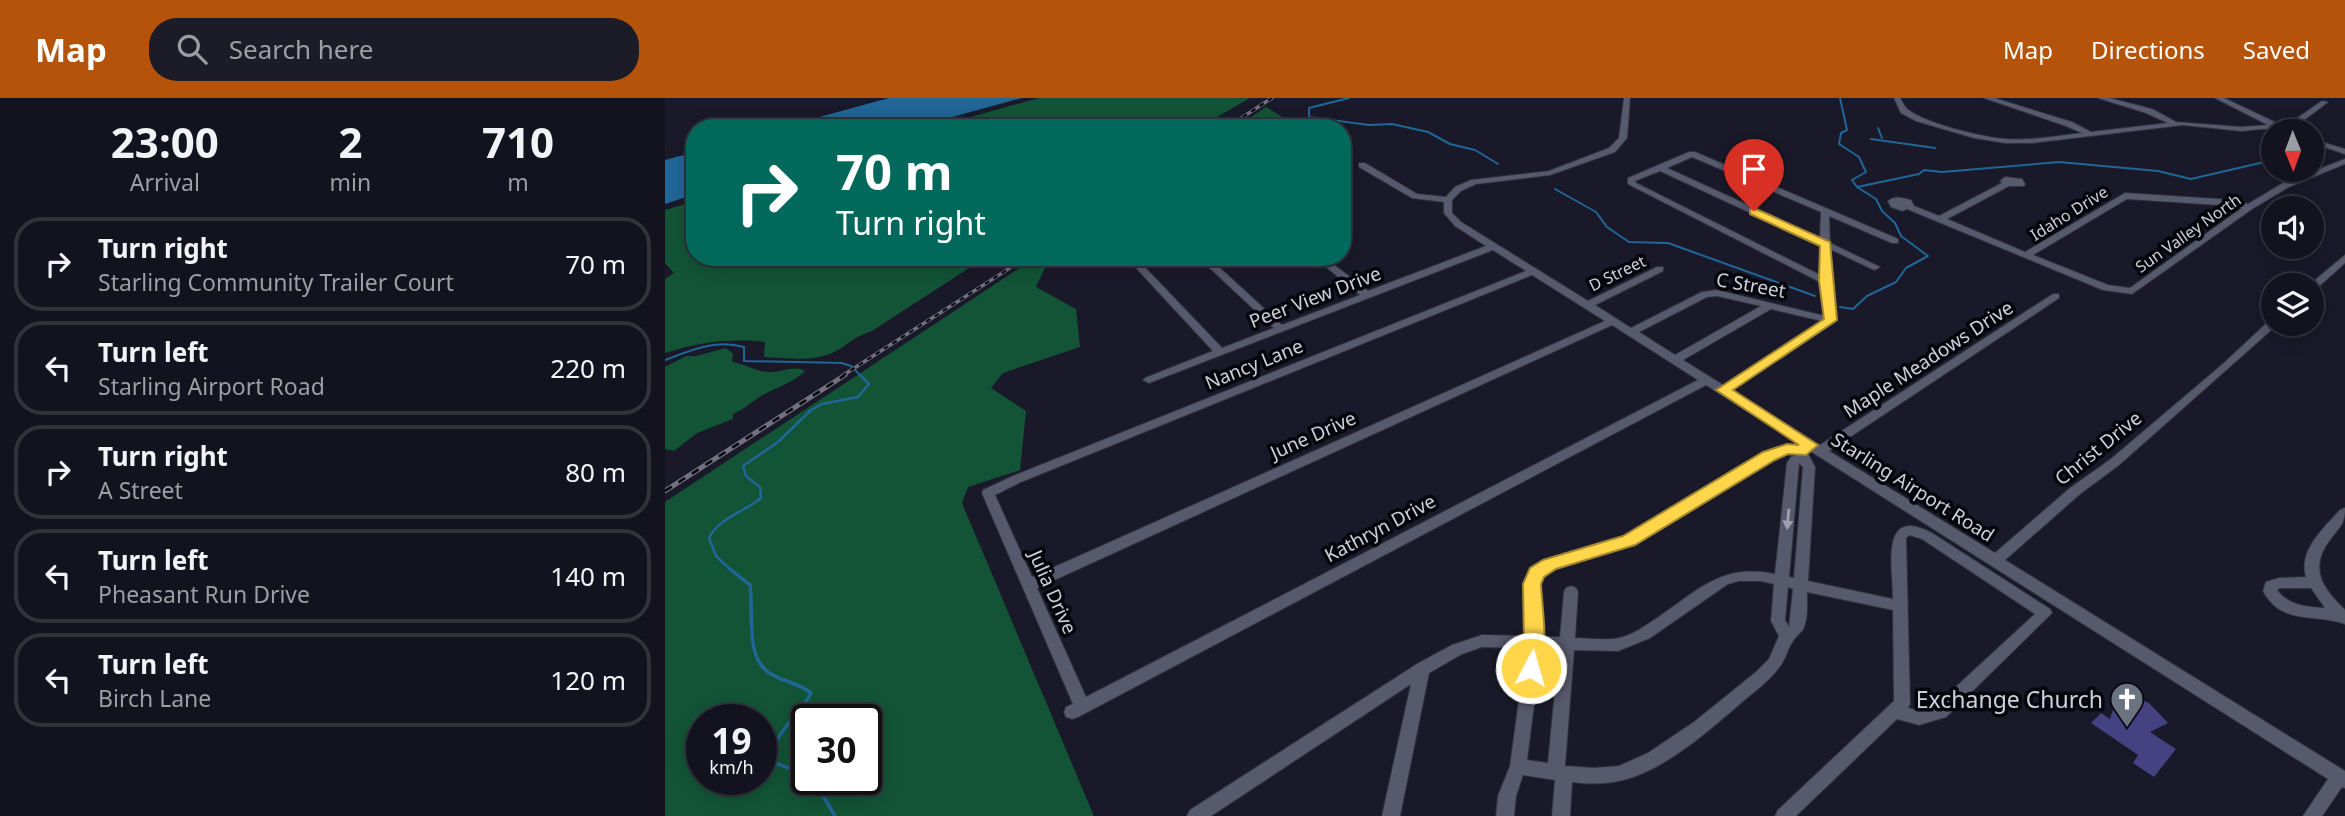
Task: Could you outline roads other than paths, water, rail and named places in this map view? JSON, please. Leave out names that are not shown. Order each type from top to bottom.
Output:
[{"type":"street","points":[[1362,164],[1413,195],[1448,200],[1458,189],[1474,182],[1545,174],[1615,149],[1628,137],[1627,98]]},
{"type":"street","points":[[1897,98],[1903,110],[1913,117],[1989,139],[2022,141],[2175,123],[2241,129],[2261,128]]},
{"type":"street","points":[[2101,98],[2149,111],[2175,123]]},
{"type":"street","points":[[2219,98],[2226,98]]},
{"type":"street","points":[[2219,98],[2262,119]]},
{"type":"street","points":[[1990,99],[2069,124],[2090,134]]},
{"type":"street","points":[[2300,119],[2324,102]]},
{"type":"street","points":[[2324,145],[2345,152]]},
{"type":"street","points":[[1825,281],[1632,184],[1631,180],[1692,154],[1895,241]]},
{"type":"street","name":"Sun Valley North","points":[[2028,254],[2106,288],[2132,291],[2249,207],[2286,185],[2345,161]]},
{"type":"street","points":[[1659,167],[1874,267]]},
{"type":"street","points":[[1941,219],[2007,184]]},
{"type":"street","name":"Idaho Drive","points":[[2028,254],[2125,196],[2220,202],[2249,207]]},
{"type":"street","name":"Starling Airport Road","points":[[1448,200],[1447,211],[1452,219],[1723,390],[1808,451],[1995,561],[2342,778]]},
{"type":"street","points":[[1909,206],[2028,254]]},
{"type":"street","points":[[1723,390],[1831,320],[1825,281],[1825,212]]},
{"type":"street","name":"Peer View Drive","points":[[1149,380],[1494,246]]},
{"type":"street","points":[[2324,277],[2345,258]]},
{"type":"street","points":[[1139,266],[1221,353]]},
{"type":"street","points":[[1212,266],[1281,330]]},
{"type":"street","points":[[1329,266],[1367,296]]},
{"type":"street","name":"D Street","points":[[1588,305],[1660,269]]},
{"type":"street","name":"Nancy Lane","points":[[988,493],[1030,473],[1534,271]]},
{"type":"street","name":"C Street","points":[[1631,332],[1705,294],[1717,293],[1831,320]]},
{"type":"street","name":"Maple Meadows Drive","points":[[1808,451],[2056,296]]},
{"type":"street","points":[[1674,360],[1771,305]]},
{"type":"street","name":"June Drive","points":[[1029,585],[1613,321]]},
{"type":"street","name":"Christ Drive","points":[[1995,561],[2075,491],[2115,462],[2261,334]]},
{"type":"street","name":"Kathryn Drive","points":[[1077,709],[1706,380]]},
{"type":"street","points":[[1505,816],[1507,796],[1518,766],[1534,642],[1532,584],[1536,573],[1550,564],[1629,540],[1769,456],[1787,449],[1808,451]]},
{"type":"street","points":[[1787,636],[1778,621],[1793,463],[1808,451]]},
{"type":"street","points":[[1518,766],[1560,773],[1619,774],[1635,770],[1654,760],[1766,672],[1780,656],[1787,636],[1795,631],[1798,625],[1808,451]]},
{"type":"street","name":"Julia Drive","points":[[988,493],[1029,585],[1077,709]]},
{"type":"street","points":[[2343,617],[2314,582],[2310,569],[2311,556],[2345,513]]},
{"type":"street","points":[[1784,816],[1896,712],[1904,697],[1899,538],[1904,531],[1909,530],[1927,536],[2045,613],[1940,712],[1919,718],[1896,712]]},
{"type":"street","points":[[1196,816],[1422,669],[1457,649],[1474,643],[1534,642],[1600,647],[1627,643],[1645,634],[1715,585],[1732,577],[1761,576],[1901,606]]},
{"type":"street","points":[[2314,582],[2279,583],[2271,586],[2270,591],[2275,599],[2290,608],[2343,617]]},
{"type":"street","points":[[1561,816],[1565,644],[1571,592]]},
{"type":"street","points":[[1391,816],[1422,669]]},
{"type":"street","points":[[2312,816],[2342,778]]},
{"type":"water","points":[[889,98],[1022,98],[945,119],[812,119]]},
{"type":"water","points":[[686,154],[686,197],[665,204],[665,160]]},
{"type":"waterway","points":[[1324,119],[1309,117],[1309,108],[1349,98]]},
{"type":"waterway","points":[[1840,98],[1847,130],[1841,133],[1839,144],[1859,157],[1866,172],[1852,180],[1857,187]]},
{"type":"waterway","points":[[1351,123],[1392,124],[1428,132],[1450,144],[1475,150],[1498,164]]},
{"type":"waterway","points":[[1878,128],[1882,138]]},
{"type":"waterway","points":[[1871,139],[1935,148]]},
{"type":"waterway","points":[[1857,187],[1919,174],[1924,170],[1942,172],[2059,162],[2158,171],[2191,179],[2261,163]]},
{"type":"waterway","points":[[1840,307],[1853,309],[1867,296],[1896,282],[1906,268],[1928,256],[1901,236],[1895,223],[1882,211],[1876,199],[1857,187]]},
{"type":"waterway","points":[[1555,189],[1596,212],[1607,227],[1629,242],[1668,243],[1815,296]]},
{"type":"waterway","points":[[665,360],[704,347],[734,345],[744,347],[744,361],[842,363],[851,366],[869,384],[858,397],[822,404],[811,410],[778,442],[743,466],[746,476],[760,487],[761,498],[725,520],[709,538],[716,556],[732,571]]},
{"type":"waterway","points":[[730,569],[750,585],[752,634],[757,657],[771,674],[811,693],[804,704]]},
{"type":"waterway","points":[[791,721],[781,734],[773,752],[773,762],[791,769]]},
{"type":"waterway","points":[[823,795],[835,816]]},
{"type":"railway","points":[[1240,119],[1272,98]]},
{"type":"railway","points":[[842,376],[1013,266]]},
{"type":"railway","points":[[665,491],[845,375]]},
{"type":"place","name":"Exchange Church","points":[[2127,729]]}]
